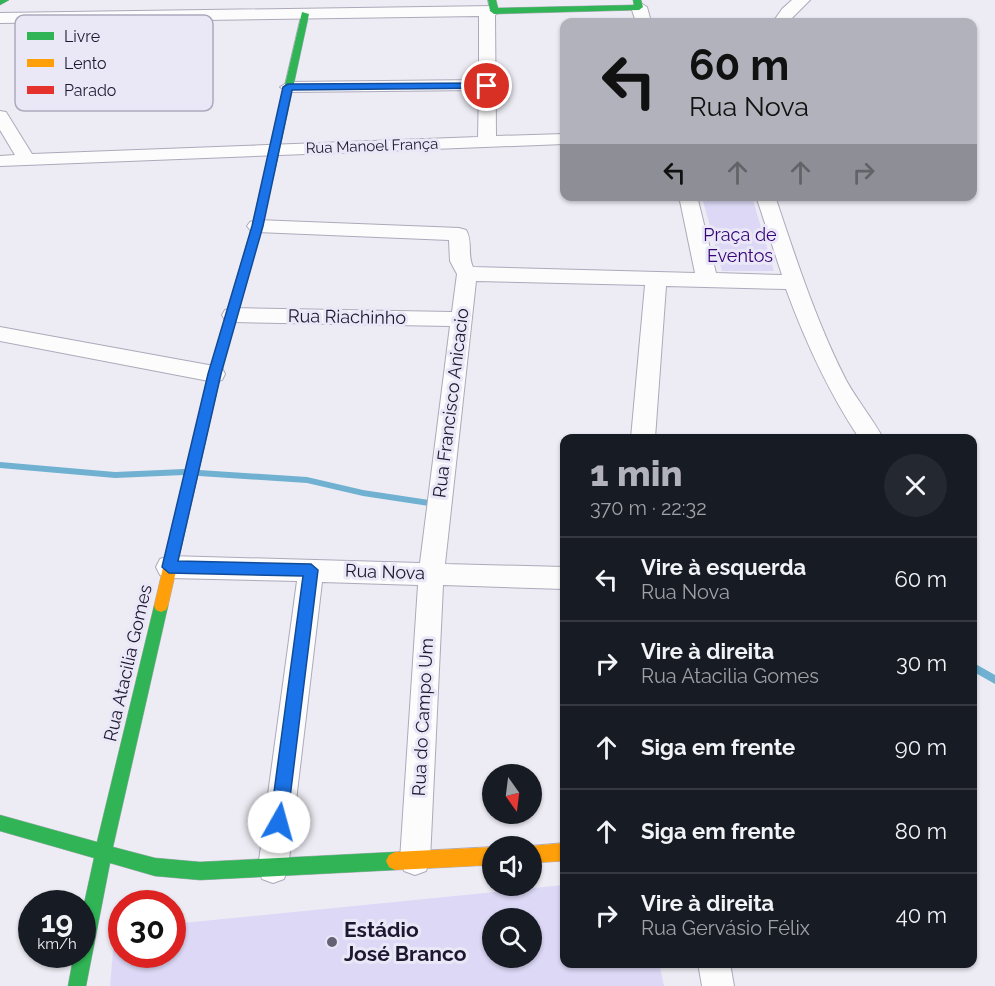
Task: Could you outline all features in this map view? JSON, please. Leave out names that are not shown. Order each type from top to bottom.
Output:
[{"type":"street","points":[[0,2],[5,0]]},
{"type":"street","points":[[239,0],[257,15]]},
{"type":"street","points":[[783,18],[802,0]]},
{"type":"street","points":[[213,16],[491,7],[640,10]]},
{"type":"street","points":[[487,142],[491,7]]},
{"type":"street","name":"Rua Atacilia Gomes","points":[[77,986],[103,854],[214,374],[257,226],[305,14]]},
{"type":"street","points":[[0,18],[15,18]]},
{"type":"street","points":[[288,87],[487,86]]},
{"type":"street","points":[[0,116],[27,160]]},
{"type":"street","name":"Rua Manoel França","points":[[0,161],[560,139]]},
{"type":"street","points":[[688,201],[707,280]]},
{"type":"street","points":[[767,201],[793,282],[816,342],[854,415],[868,434]]},
{"type":"street","name":"Rua Francisco Anicacio","points":[[257,226],[459,234],[460,261],[467,274],[430,574]]},
{"type":"street","points":[[467,274],[793,282]]},
{"type":"street","points":[[643,434],[656,279]]},
{"type":"street","name":"Rua Riachinho","points":[[232,315],[462,319]]},
{"type":"street","points":[[0,334],[214,374]]},
{"type":"street","name":"Rua Nova","points":[[169,567],[560,578]]},
{"type":"street","points":[[273,868],[311,570]]},
{"type":"street","name":"Rua do Campo Um","points":[[415,860],[430,574]]},
{"type":"street","points":[[0,823],[155,867],[200,871],[482,857]]},
{"type":"street","points":[[542,853],[560,852]]},
{"type":"street","points":[[715,968],[718,986]]},
{"type":"green space","name":"Praça de Eventos","points":[[703,201],[753,201],[774,271],[722,271]]},
{"type":"green space","name":"Estádio José Branco","points":[[560,885],[560,968],[660,968],[664,986],[110,986],[112,968],[186,968],[186,923],[482,893],[482,896],[542,896],[542,887]]},
{"type":"waterway","points":[[0,465],[115,475],[184,472]]},
{"type":"waterway","points":[[199,473],[307,480],[363,493],[429,503]]},
{"type":"waterway","points":[[977,669],[995,680]]},
{"type":"traffic: fast","points":[[0,2],[5,0]]},
{"type":"traffic: fast","points":[[492,0],[494,11],[639,7],[637,0]]},
{"type":"traffic: fast","points":[[273,157],[305,14]]},
{"type":"traffic: fast","points":[[77,986],[103,854],[161,606]]},
{"type":"traffic: fast","points":[[0,823],[155,867],[200,871],[395,861]]},
{"type":"traffic: slow","points":[[161,606],[216,369]]},
{"type":"traffic: slow","points":[[542,853],[560,852]]},
{"type":"traffic: slow","points":[[395,861],[482,857]]},
{"type":"traffic: jam","points":[[216,369],[257,226],[273,157]]},
{"type":"place","name":"Estádio José Branco","points":[[332,942]]},
{"type":"route","points":[[279,822],[311,570],[169,567],[214,374],[257,226],[288,87],[487,86]]}]
